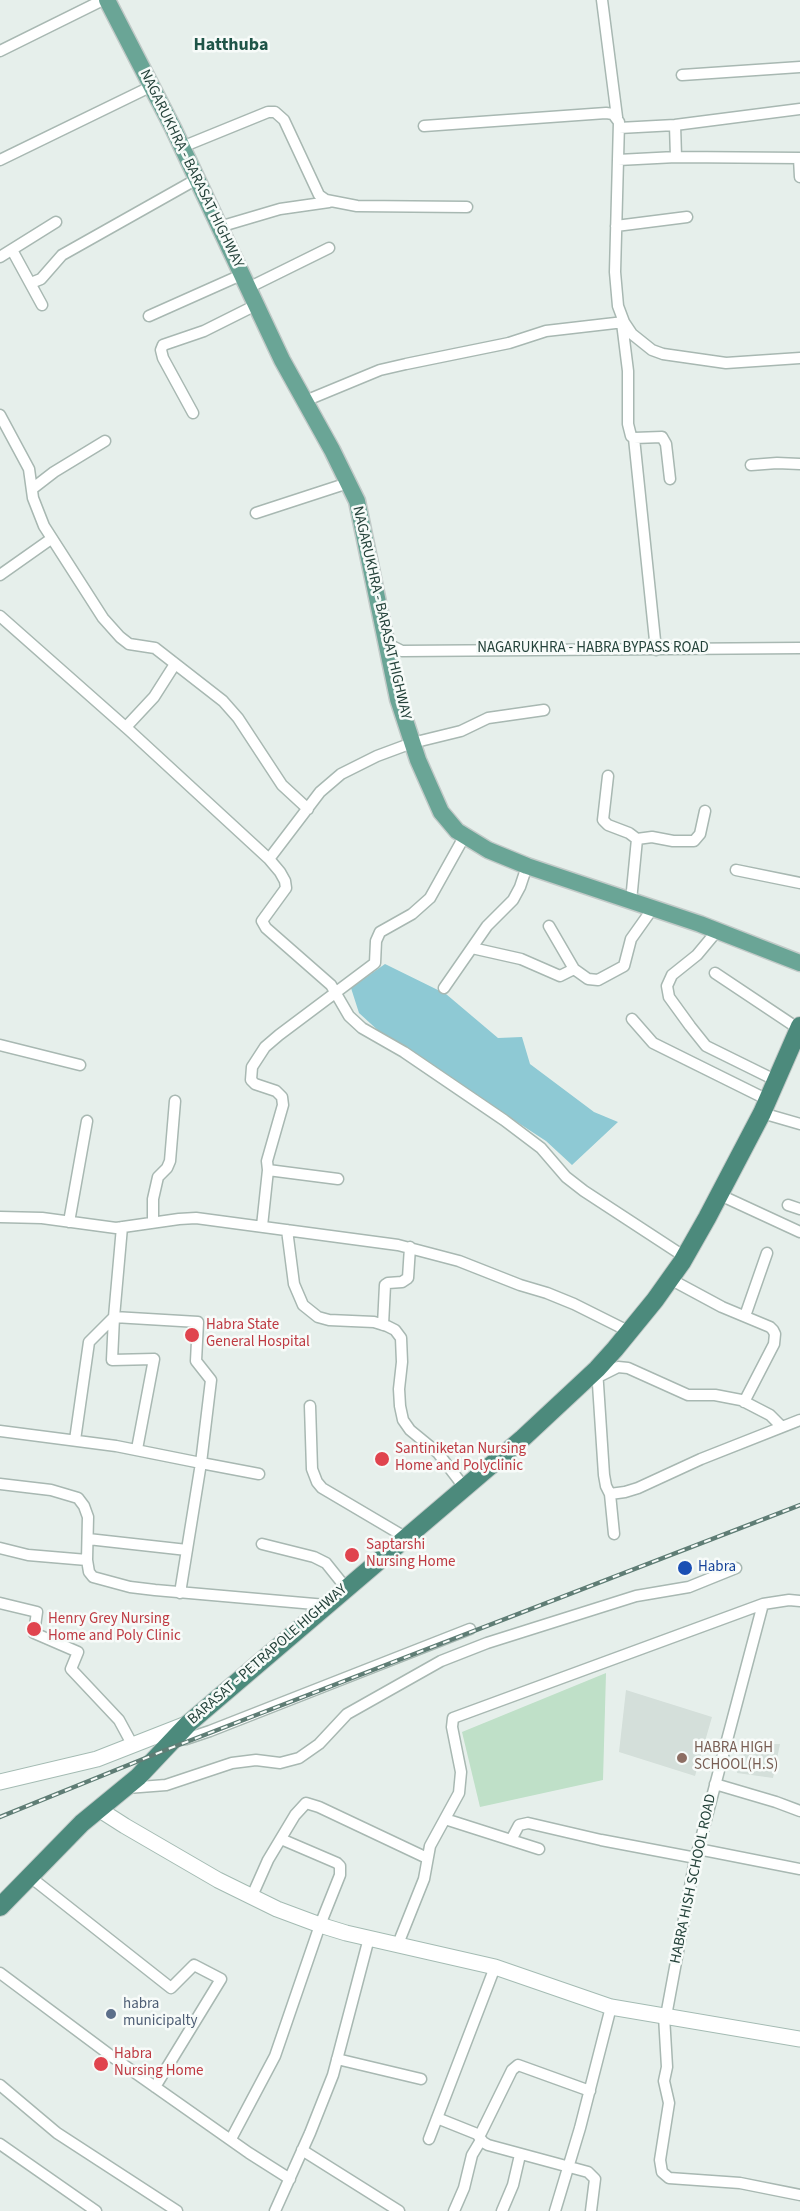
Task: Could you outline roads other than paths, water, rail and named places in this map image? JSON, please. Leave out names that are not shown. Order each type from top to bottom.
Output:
[{"type":"highway","name":"BARASAT - PETRAPOLE HIGHWAY","points":[[0,1907],[70,1835],[126,1788],[189,1723],[597,1373],[685,1257],[765,1107],[798,1036]]},
{"type":"main road","name":"NAGARUKHRA - BARASAT HIGHWAY","points":[[105,0],[152,86],[256,305],[357,501],[393,651],[398,699],[412,742],[441,812],[450,825],[464,837],[488,850],[527,866],[717,930],[800,963]]},
{"type":"main road","points":[[0,1782],[97,1759],[189,1723]]},
{"type":"main road","points":[[100,1810],[208,1874],[277,1909],[320,1924],[369,1938],[495,1967],[611,2007],[800,2039]]},
{"type":"street","points":[[0,51],[105,0]]},
{"type":"street","points":[[602,0],[618,122],[615,272],[628,371],[628,424],[631,436],[634,438],[656,650]]},
{"type":"street","points":[[682,75],[800,67]]},
{"type":"street","points":[[0,160],[152,86]]},
{"type":"street","points":[[424,126],[606,113],[618,122],[675,125],[800,109]]},
{"type":"street","points":[[182,147],[267,112],[274,112],[284,120],[319,195],[331,202]]},
{"type":"street","points":[[675,125],[676,157]]},
{"type":"street","points":[[618,160],[676,157],[799,158],[800,177]]},
{"type":"street","points":[[31,284],[41,279],[62,255],[197,179]]},
{"type":"street","points":[[219,227],[280,209],[331,202],[357,206],[467,207]]},
{"type":"street","points":[[616,226],[687,218]]},
{"type":"street","points":[[0,257],[56,222]]},
{"type":"street","points":[[149,315],[329,248]]},
{"type":"street","points":[[12,250],[42,306]]},
{"type":"street","points":[[194,413],[163,358],[161,350],[163,345],[204,331],[256,305]]},
{"type":"street","points":[[623,322],[638,339],[652,350],[663,354],[726,363],[800,358]]},
{"type":"street","points":[[305,401],[389,368],[509,344],[546,331],[623,322]]},
{"type":"street","points":[[0,415],[29,469],[40,517],[51,539],[103,618],[129,644],[155,648],[223,701],[238,718],[282,785],[308,810]]},
{"type":"street","points":[[634,438],[659,436],[665,440],[670,479]]},
{"type":"street","points":[[32,489],[54,472],[105,441]]},
{"type":"street","points":[[751,465],[800,464]]},
{"type":"street","points":[[256,513],[348,483]]},
{"type":"street","points":[[0,575],[51,539]]},
{"type":"street","points":[[0,616],[126,727],[269,859],[280,872],[286,888],[262,921],[266,928],[331,985],[344,1010],[362,1028],[404,1052],[495,1114],[541,1148],[566,1177],[584,1191],[685,1257]]},
{"type":"street","name":"NAGARUKHRA - HABRA BYPASS ROAD","points":[[393,651],[800,648]]},
{"type":"street","points":[[126,727],[154,697],[175,664]]},
{"type":"street","points":[[269,859],[320,792],[333,780],[359,765],[412,742],[461,731],[488,718],[544,710]]},
{"type":"street","points":[[608,776],[603,820],[608,825],[629,833],[637,839],[652,837],[673,841],[694,841],[700,834],[705,811]]},
{"type":"street","points":[[262,1226],[267,1161],[283,1105],[282,1097],[276,1091],[255,1084],[251,1080],[252,1067],[265,1047],[375,963],[376,941],[380,932],[412,914],[430,898],[464,837]]},
{"type":"street","points":[[631,901],[637,839]]},
{"type":"street","points":[[444,988],[487,926],[513,900],[527,866]]},
{"type":"street","points":[[736,870],[800,883]]},
{"type":"street","points":[[549,926],[574,969],[588,979],[598,980],[624,966],[631,939],[653,908]]},
{"type":"street","points":[[717,930],[697,955],[668,981],[669,997],[706,1046],[777,1081]]},
{"type":"street","points":[[472,948],[521,959],[560,976],[574,969]]},
{"type":"street","points":[[715,973],[798,1036]]},
{"type":"street","points":[[632,1019],[653,1043],[765,1107],[800,1124]]},
{"type":"street","points":[[0,1045],[80,1065]]},
{"type":"street","points":[[153,1222],[153,1199],[158,1177],[170,1161],[175,1101]]},
{"type":"street","points":[[69,1222],[87,1121]]},
{"type":"street","points":[[268,1170],[338,1179]]},
{"type":"street","points":[[720,1195],[800,1232]]},
{"type":"street","points":[[788,1204],[800,1209]]},
{"type":"street","points":[[0,1217],[32,1217],[122,1227],[196,1218],[410,1247],[459,1261],[546,1293],[583,1308],[630,1332]]},
{"type":"street","points":[[122,1227],[112,1360],[154,1359],[137,1449]]},
{"type":"street","points":[[287,1230],[294,1284],[303,1305],[318,1317],[328,1320],[374,1322],[395,1330],[401,1338],[399,1398],[403,1419],[410,1430],[438,1453],[464,1487]]},
{"type":"street","points":[[383,1325],[385,1286],[388,1283],[402,1282],[408,1278],[410,1247]]},
{"type":"street","points":[[745,1316],[767,1253]]},
{"type":"street","points":[[670,1279],[697,1295],[770,1327],[775,1338],[744,1402]]},
{"type":"street","points":[[75,1440],[89,1342],[114,1317],[198,1322],[196,1361],[211,1380],[201,1463],[180,1593]]},
{"type":"street","points":[[614,1534],[610,1494],[604,1475],[597,1373],[621,1366],[688,1395],[723,1396],[744,1402],[770,1415],[782,1427]]},
{"type":"street","points":[[310,1406],[312,1469],[317,1482],[331,1493],[405,1537]]},
{"type":"street","points":[[610,1494],[638,1488],[701,1459],[800,1420]]},
{"type":"street","points":[[0,1431],[137,1449],[259,1474]]},
{"type":"street","points":[[0,1484],[51,1490],[78,1498],[88,1517],[87,1560],[89,1572],[93,1577],[130,1587],[326,1605]]},
{"type":"street","points":[[88,1539],[187,1550]]},
{"type":"street","points":[[262,1544],[300,1552],[320,1560],[333,1570],[346,1588]]},
{"type":"street","points":[[0,1548],[28,1555],[87,1560]]},
{"type":"street","points":[[126,1788],[166,1785],[232,1763],[256,1760],[280,1762],[299,1758],[319,1744],[347,1714],[441,1661],[487,1643],[636,1596],[689,1587],[736,1568]]},
{"type":"street","points":[[398,1944],[424,1879],[430,1846],[459,1793],[461,1780],[452,1727],[453,1718],[763,1604],[789,1600],[800,1601]]},
{"type":"street","points":[[0,1603],[37,1612],[34,1633],[78,1652],[71,1668],[119,1720],[132,1744]]},
{"type":"street","name":"HABRA HISH SCHOOL ROAD","points":[[763,1604],[697,1853],[665,2016],[664,2081],[669,2103],[660,2160],[662,2172],[669,2178],[740,2183],[800,2195]]},
{"type":"street","points":[[172,1741],[210,1731],[470,1629]]},
{"type":"street","points":[[714,1785],[800,1811]]},
{"type":"street","points":[[252,1896],[268,1860],[300,1808],[306,1803],[311,1803],[427,1858]]},
{"type":"street","points":[[445,1819],[538,1849]]},
{"type":"street","points":[[511,1840],[519,1825],[528,1823],[601,1840],[800,1869]]},
{"type":"street","points":[[231,2139],[275,2056],[320,1924],[340,1875],[340,1866],[281,1839]]},
{"type":"street","points":[[29,1876],[171,1988],[194,1965],[221,1979],[155,2086]]},
{"type":"street","points":[[275,2211],[333,2075],[369,1938]]},
{"type":"street","points":[[429,2139],[495,1967]]},
{"type":"street","points":[[0,1973],[249,2153],[290,2179]]},
{"type":"street","points":[[555,2211],[590,2091],[611,2007]]},
{"type":"street","points":[[337,2059],[421,2079]]},
{"type":"street","points":[[454,2211],[464,2188],[479,2137],[514,2066],[521,2066],[546,2077],[590,2091]]},
{"type":"street","points":[[0,2085],[57,2133],[170,2209]]},
{"type":"street","points":[[437,2118],[479,2137],[488,2145],[588,2172],[595,2179],[591,2211]]},
{"type":"street","points":[[0,2144],[96,2211]]},
{"type":"street","points":[[302,2150],[399,2211]]},
{"type":"street","points":[[502,2211],[513,2185],[520,2154]]},
{"type":"water","points":[[385,964],[446,994],[498,1038],[522,1037],[530,1064],[594,1112],[618,1122],[572,1165],[546,1141],[382,1034],[359,1013],[351,988]]},
{"type":"railway","points":[[0,1817],[163,1751],[800,1505]]},
{"type":"place","name":"Habra State General Hospital","points":[[192,1335]]},
{"type":"place","name":"Santiniketan Nursing Home and Polyclinic","points":[[382,1459]]},
{"type":"place","name":"Saptarshi Nursing Home","points":[[352,1555]]},
{"type":"place","name":"Habra","points":[[685,1568]]},
{"type":"place","name":"Henry Grey Nursing Home and Poly Clinic","points":[[34,1629]]},
{"type":"place","name":"HABRA HIGH SCHOOL(H.S)","points":[[682,1758]]},
{"type":"place","name":"habra municipalty","points":[[111,2014]]},
{"type":"place","name":"Habra Nursing Home","points":[[101,2064]]},
{"type":"district","name":"Hatthuba","points":[[231,46]]}]
